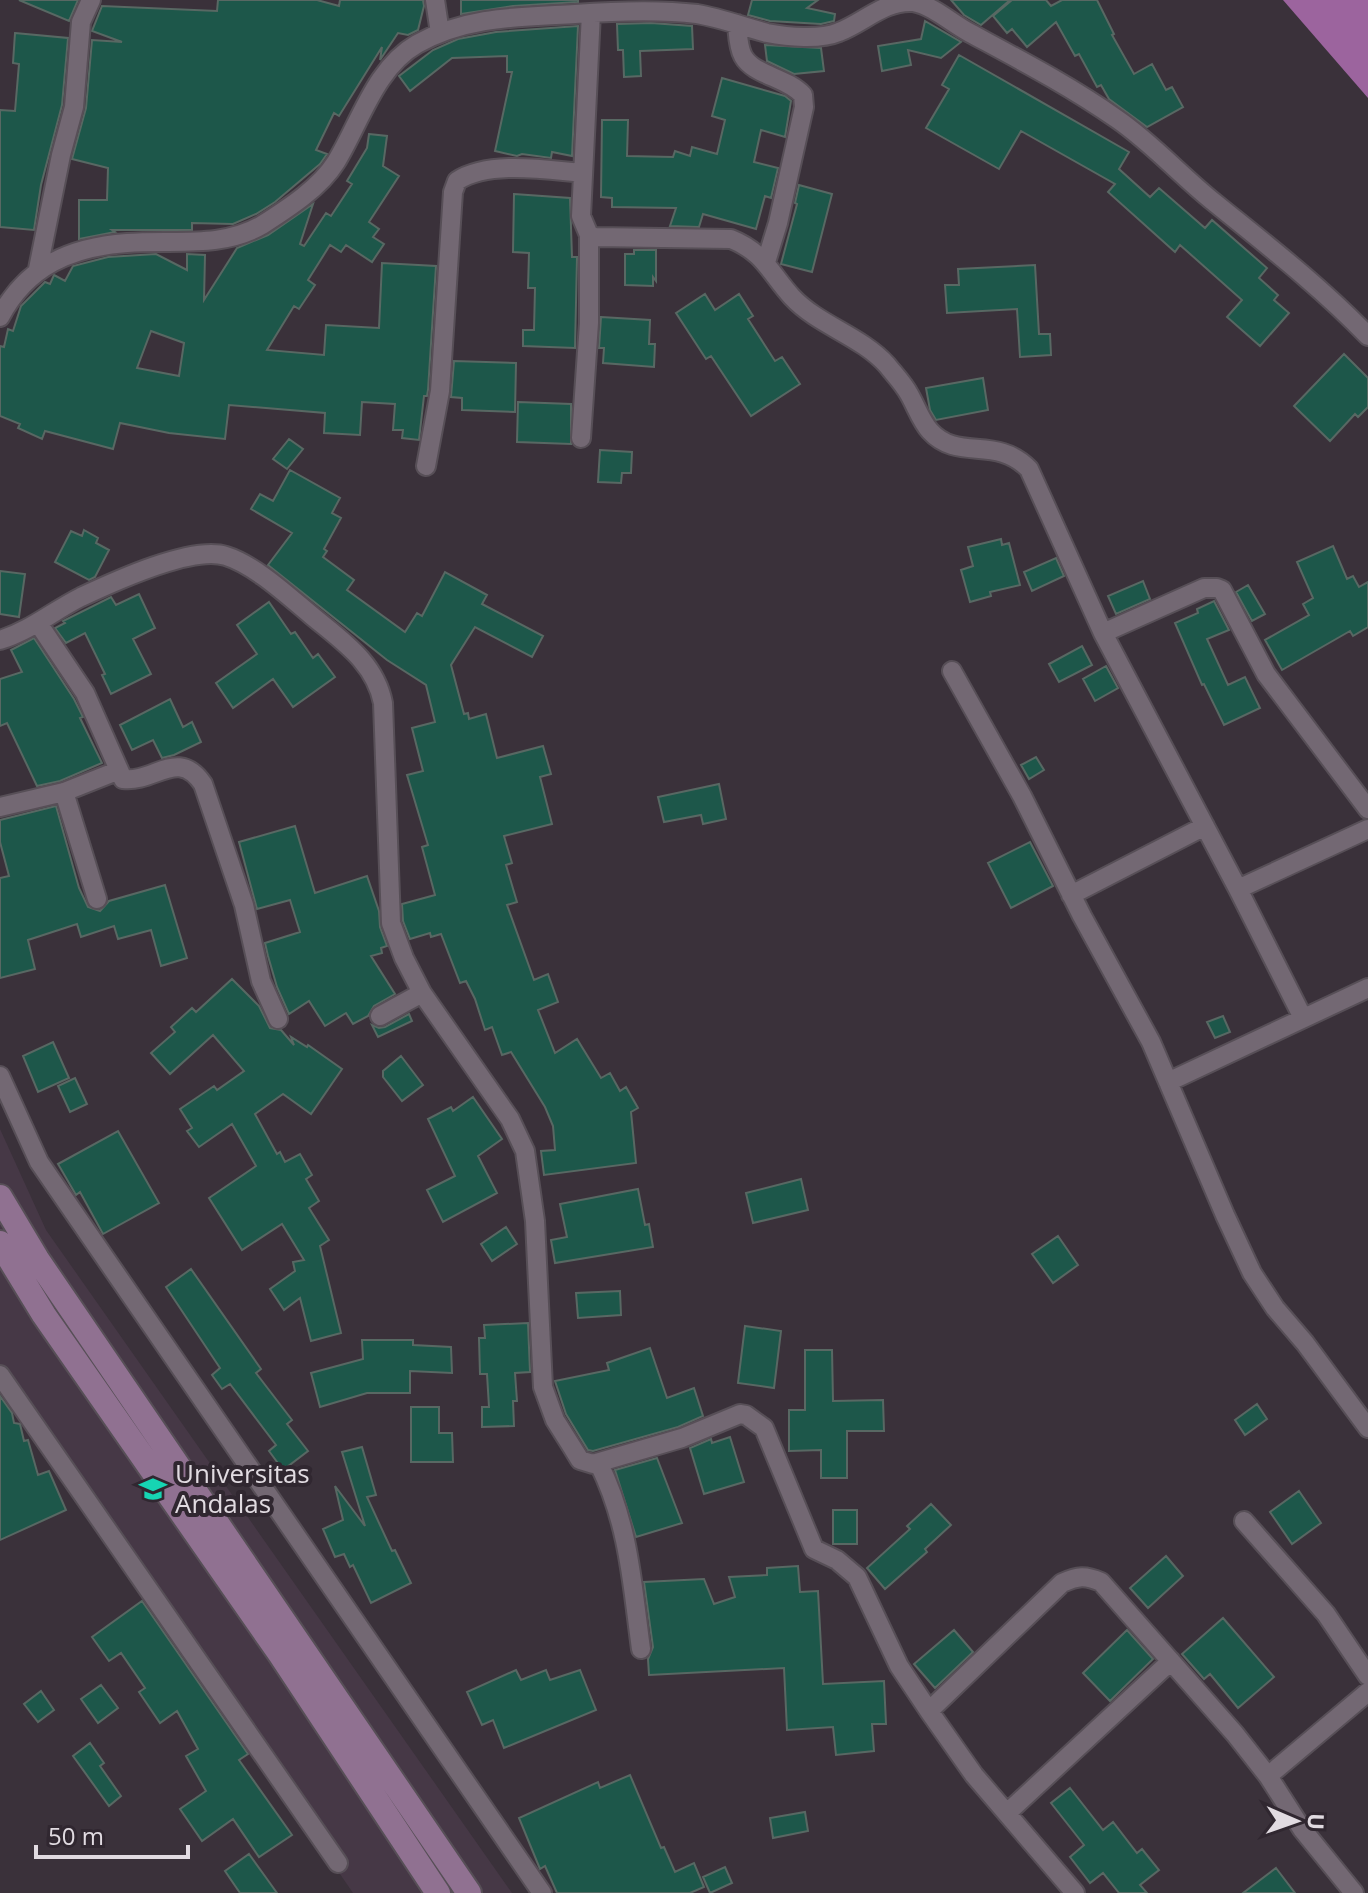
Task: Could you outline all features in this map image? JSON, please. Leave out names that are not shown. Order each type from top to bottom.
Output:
[{"type":"street","points":[[38,269],[74,107],[81,22],[91,0]]},
{"type":"street","points":[[435,0],[440,33]]},
{"type":"street","points":[[0,317],[18,289],[38,269],[80,252],[125,243],[184,243],[229,238],[258,227],[298,200],[334,166],[375,89],[396,62],[413,46],[463,25],[601,8],[699,15],[771,34],[827,36],[880,9],[911,1],[940,13],[957,26],[1057,80],[1118,119],[1194,186],[1330,296],[1368,336]]},
{"type":"street","points":[[581,438],[589,323],[589,235],[581,216],[583,173],[601,8]]},
{"type":"street","points":[[737,24],[744,59],[752,68],[787,82],[803,95],[804,107],[766,262]]},
{"type":"street","points":[[426,466],[440,391],[453,192],[457,181],[477,171],[498,169],[583,173]]},
{"type":"street","points":[[589,235],[731,239],[746,245],[766,262],[793,299],[884,361],[907,390],[930,431],[945,443],[957,448],[987,448],[1019,458],[1029,469],[1103,633],[1303,1018]]},
{"type":"street","points":[[0,640],[38,623],[81,597],[166,563],[209,552],[241,563],[285,594],[359,655],[379,685],[383,703],[391,923],[422,993],[510,1119],[525,1151],[535,1221],[543,1387],[555,1420],[580,1460],[599,1464],[682,1438],[740,1414],[756,1420],[764,1428],[814,1549],[837,1560],[857,1577],[899,1666],[929,1711],[974,1775],[1075,1893]]},
{"type":"street","points":[[1103,633],[1204,588],[1222,590],[1266,674],[1368,809]]},
{"type":"street","points":[[38,623],[85,693],[123,779],[134,780],[165,769],[185,767],[196,774],[203,784],[244,905],[261,981],[278,1019]]},
{"type":"street","points":[[952,671],[1022,796],[1071,895],[1151,1042],[1252,1273],[1275,1308],[1368,1428]]},
{"type":"street","points":[[0,807],[64,792],[117,771]]},
{"type":"street","points":[[64,792],[97,899]]},
{"type":"street","points":[[1071,895],[1205,826]]},
{"type":"street","points":[[1238,889],[1368,829]]},
{"type":"street","points":[[1168,1082],[1368,988]]},
{"type":"street","points":[[380,1016],[422,993]]},
{"type":"street","points":[[0,1076],[39,1162],[542,1893]]},
{"type":"street","points":[[0,1197],[37,1259],[469,1893]]},
{"type":"street","points":[[0,1243],[44,1315],[280,1654],[438,1893]]},
{"type":"street","points":[[0,1375],[338,1863]]},
{"type":"street","points":[[599,1464],[615,1496],[629,1553],[641,1649]]},
{"type":"street","points":[[1244,1521],[1326,1614],[1368,1676]]},
{"type":"street","points":[[929,1711],[1062,1583],[1077,1576],[1101,1582],[1235,1734],[1268,1776],[1302,1829],[1354,1893]]},
{"type":"street","points":[[1007,1813],[1171,1661]]},
{"type":"street","points":[[1268,1776],[1368,1692]]},
{"type":"shaded area","points":[[1283,0],[1368,0],[1368,98]]},
{"type":"shaded area","name":"Universitas Andalas","points":[[0,1129],[46,1230],[512,1893],[353,1893],[0,1378]]},
{"type":"building","points":[[19,0],[78,0],[69,21]]},
{"type":"building","points":[[218,0],[317,0],[339,6],[340,0],[423,0],[424,6],[418,30],[408,35],[398,33],[380,60],[382,47],[339,116],[334,113],[316,150],[327,154],[320,164],[275,202],[233,224],[192,223],[192,230],[112,230],[115,232],[79,239],[79,200],[107,200],[108,168],[72,159],[86,108],[92,40],[122,42],[92,31],[102,6],[217,11]]},
{"type":"building","points":[[461,0],[578,2],[513,6],[461,14]]},
{"type":"building","points":[[752,0],[818,0],[807,8],[835,14],[834,21],[821,24],[770,21],[748,15]]},
{"type":"building","points":[[951,0],[1010,0],[981,25],[964,15]]},
{"type":"building","points":[[1012,0],[1046,0],[1051,6],[1062,0],[1097,0],[1134,74],[1152,64],[1166,90],[1172,87],[1183,107],[1147,127],[1109,99],[1101,85],[1097,87],[1056,22],[1027,47],[1012,29],[1007,33],[993,16]]},
{"type":"building","points":[[925,21],[961,42],[941,58],[908,50],[911,65],[882,71],[878,46],[921,39]]},
{"type":"building","points":[[617,24],[692,26],[693,49],[640,51],[641,76],[624,77],[623,50],[618,50]]},
{"type":"building","points":[[578,26],[572,156],[552,152],[551,158],[517,156],[495,151],[512,72],[507,72],[507,56],[452,58],[410,91],[399,76],[433,50],[458,39],[496,32]]},
{"type":"building","points":[[15,33],[68,38],[62,105],[41,185],[34,230],[0,227],[0,110],[15,111],[19,64],[13,63]]},
{"type":"building","points":[[765,45],[821,48],[824,71],[794,74],[767,61]]},
{"type":"building","points":[[959,55],[1129,152],[1119,169],[1150,197],[1159,188],[1205,228],[1212,220],[1267,268],[1259,278],[1278,295],[1274,300],[1289,313],[1260,346],[1227,317],[1242,300],[1180,245],[1175,252],[1108,192],[1115,184],[1021,131],[999,169],[926,128],[949,89],[942,85]]},
{"type":"building","points":[[722,78],[785,96],[791,101],[785,137],[761,130],[754,162],[778,168],[771,198],[765,196],[756,229],[703,214],[699,227],[670,226],[676,208],[612,207],[612,198],[601,197],[602,120],[628,120],[627,156],[673,157],[675,151],[690,156],[692,147],[717,154],[725,120],[712,116]]},
{"type":"building","points":[[369,134],[387,136],[383,166],[399,176],[369,222],[379,229],[373,237],[384,244],[372,262],[346,245],[341,252],[330,245],[308,280],[315,285],[299,309],[294,306],[267,350],[324,355],[326,325],[379,328],[382,263],[436,266],[428,390],[427,396],[424,396],[419,440],[402,438],[403,430],[393,430],[395,404],[362,402],[360,435],[324,433],[325,413],[229,405],[225,439],[169,433],[120,423],[113,449],[45,431],[42,439],[18,428],[20,424],[0,416],[0,346],[4,347],[8,329],[13,331],[21,306],[45,282],[50,284],[54,275],[65,281],[73,266],[108,257],[156,254],[187,270],[187,254],[205,255],[204,300],[237,248],[268,235],[313,204],[300,244],[304,246],[326,213],[331,216],[352,184],[347,181],[367,148]],"holes":[[[151,331],[184,343],[179,376],[137,368]]]},
{"type":"building","points":[[799,185],[832,194],[812,272],[781,264]]},
{"type":"building","points":[[514,194],[570,198],[572,257],[577,257],[575,348],[523,346],[523,330],[534,330],[535,288],[528,288],[529,253],[513,252]]},
{"type":"building","points":[[634,250],[656,250],[656,281],[653,277],[653,286],[625,285],[625,254],[634,254]]},
{"type":"building","points":[[1035,265],[1039,334],[1050,334],[1051,355],[1020,357],[1017,309],[947,313],[945,285],[959,285],[958,269]]},
{"type":"building","points":[[705,294],[715,310],[739,294],[753,316],[748,319],[775,361],[782,357],[800,384],[751,416],[711,356],[706,359],[676,313]]},
{"type":"building","points":[[601,317],[650,320],[649,344],[655,344],[654,367],[603,363],[604,348],[599,348]]},
{"type":"building","points":[[1344,354],[1368,378],[1368,407],[1358,417],[1355,414],[1330,441],[1294,406]]},
{"type":"building","points":[[454,361],[516,363],[515,412],[462,410],[462,398],[451,397]]},
{"type":"building","points":[[983,378],[988,410],[936,420],[930,410],[926,388]]},
{"type":"building","points":[[518,402],[571,404],[571,444],[517,442]]},
{"type":"building","points":[[289,439],[303,449],[287,469],[273,459]]},
{"type":"building","points":[[600,450],[632,452],[631,473],[622,473],[621,483],[598,482]]},
{"type":"building","points":[[290,470],[340,498],[332,513],[341,518],[324,549],[327,551],[323,557],[354,580],[347,590],[405,632],[417,613],[422,616],[445,572],[487,595],[482,604],[543,636],[532,657],[475,627],[451,665],[464,714],[468,713],[469,719],[486,714],[497,758],[543,746],[551,774],[540,777],[552,824],[504,836],[512,863],[506,865],[517,902],[507,905],[534,980],[548,974],[558,1002],[538,1010],[555,1053],[577,1039],[601,1078],[610,1073],[620,1091],[626,1087],[638,1108],[631,1112],[636,1163],[544,1175],[541,1151],[555,1150],[553,1126],[545,1107],[511,1052],[502,1055],[492,1027],[485,1030],[475,999],[466,981],[460,983],[441,934],[431,937],[430,933],[410,939],[403,921],[402,904],[435,895],[422,847],[428,845],[407,775],[423,771],[412,728],[435,722],[426,685],[387,660],[268,565],[292,533],[251,509],[260,494],[273,501]]},
{"type":"building","points":[[84,530],[98,538],[96,543],[109,550],[95,577],[89,580],[55,562],[71,531],[82,536]]},
{"type":"building","points":[[1001,539],[1002,545],[1009,543],[1020,585],[990,592],[991,596],[970,602],[961,570],[973,566],[968,547]]},
{"type":"building","points":[[1333,546],[1347,579],[1353,576],[1359,587],[1368,582],[1368,627],[1353,636],[1350,631],[1282,670],[1265,640],[1309,615],[1303,604],[1313,598],[1297,562]]},
{"type":"building","points":[[1056,558],[1064,576],[1032,591],[1024,572]]},
{"type":"building","points":[[0,571],[25,574],[19,617],[0,614]]},
{"type":"building","points":[[1143,581],[1150,599],[1116,614],[1108,596]]},
{"type":"building","points":[[1248,585],[1265,614],[1252,621],[1236,592]]},
{"type":"building","points":[[139,594],[155,628],[133,639],[151,674],[111,694],[85,633],[66,643],[55,628],[111,597],[116,605]]},
{"type":"building","points":[[1214,601],[1229,630],[1207,639],[1228,685],[1245,677],[1260,708],[1224,725],[1202,685],[1175,623],[1198,613],[1197,609]]},
{"type":"building","points":[[269,602],[291,634],[295,632],[313,658],[318,654],[335,677],[293,707],[273,679],[233,708],[216,683],[257,654],[237,625]]},
{"type":"building","points":[[34,638],[74,699],[102,763],[60,781],[37,786],[7,723],[0,726],[0,679],[22,672],[11,650]]},
{"type":"building","points":[[1082,646],[1092,665],[1059,682],[1049,664]]},
{"type":"building","points":[[1106,666],[1118,688],[1095,701],[1083,679]]},
{"type":"building","points":[[170,699],[183,727],[192,722],[201,742],[162,758],[153,740],[132,750],[120,725]]},
{"type":"building","points":[[1036,757],[1044,770],[1029,779],[1021,765]]},
{"type":"building","points":[[719,784],[726,819],[703,824],[701,815],[664,822],[658,797]]},
{"type":"building","points":[[56,806],[79,888],[88,907],[100,911],[109,901],[165,885],[187,958],[161,966],[151,930],[118,939],[114,926],[81,937],[77,924],[28,940],[35,969],[0,978],[0,878],[9,876],[0,842],[0,820]]},
{"type":"building","points":[[295,826],[315,893],[367,876],[379,911],[380,927],[387,946],[381,948],[382,953],[371,956],[395,994],[374,1006],[368,1016],[353,1024],[346,1013],[325,1026],[309,1001],[289,1014],[277,987],[265,943],[300,932],[290,900],[257,909],[239,842]]},
{"type":"building","points":[[1030,842],[1053,886],[1011,908],[988,863]]},
{"type":"building","points":[[232,979],[259,1006],[270,1028],[281,1030],[294,1045],[291,1037],[308,1045],[342,1069],[311,1114],[283,1094],[255,1114],[277,1154],[280,1152],[285,1162],[300,1154],[312,1175],[306,1179],[319,1201],[309,1208],[329,1240],[320,1246],[341,1333],[311,1341],[300,1298],[284,1310],[270,1289],[295,1271],[293,1262],[304,1260],[282,1224],[242,1250],[209,1198],[256,1166],[232,1124],[199,1147],[187,1131],[192,1128],[180,1109],[214,1086],[217,1090],[244,1071],[213,1035],[170,1074],[151,1053],[175,1032],[171,1027],[192,1008],[196,1012]]},
{"type":"building","points":[[409,1014],[412,1021],[378,1037],[372,1025],[385,1027]]},
{"type":"building","points":[[1223,1016],[1230,1032],[1215,1038],[1207,1022]]},
{"type":"building","points":[[53,1042],[69,1078],[38,1092],[23,1056]]},
{"type":"building","points":[[401,1056],[423,1085],[402,1101],[383,1077],[383,1071]]},
{"type":"building","points":[[75,1078],[87,1104],[70,1112],[58,1086]]},
{"type":"building","points":[[473,1097],[502,1139],[478,1156],[497,1193],[443,1222],[427,1190],[455,1176],[428,1119],[451,1107],[453,1111]]},
{"type":"building","points":[[118,1131],[159,1203],[103,1234],[80,1192],[76,1195],[58,1164]]},
{"type":"building","points":[[801,1179],[808,1210],[753,1223],[746,1193]]},
{"type":"building","points":[[638,1189],[653,1247],[555,1263],[551,1240],[567,1237],[560,1204]]},
{"type":"building","points":[[506,1227],[517,1244],[492,1261],[481,1244]]},
{"type":"building","points":[[1058,1236],[1078,1265],[1053,1283],[1032,1254]]},
{"type":"building","points":[[191,1269],[261,1369],[256,1373],[292,1420],[287,1424],[308,1451],[283,1470],[269,1451],[276,1445],[230,1384],[222,1389],[212,1375],[220,1368],[166,1287]]},
{"type":"building","points":[[620,1291],[621,1315],[578,1318],[576,1293]]},
{"type":"building","points":[[528,1323],[530,1372],[515,1373],[517,1401],[513,1401],[514,1426],[482,1427],[482,1407],[489,1407],[487,1374],[480,1374],[479,1338],[485,1338],[484,1325]]},
{"type":"building","points":[[745,1326],[781,1331],[774,1388],[738,1383]]},
{"type":"building","points":[[362,1340],[413,1340],[413,1345],[451,1347],[452,1373],[410,1371],[410,1393],[367,1393],[320,1407],[311,1373],[363,1359]]},
{"type":"building","points":[[650,1348],[667,1398],[694,1388],[703,1416],[678,1427],[588,1450],[566,1414],[555,1381],[609,1370],[607,1363]]},
{"type":"building","points":[[805,1350],[832,1350],[833,1401],[883,1400],[884,1431],[847,1431],[847,1478],[821,1478],[821,1450],[789,1451],[789,1410],[805,1410]]},
{"type":"building","points":[[0,1396],[12,1413],[14,1423],[20,1424],[24,1441],[28,1440],[38,1475],[49,1471],[66,1510],[0,1540]]},
{"type":"building","points":[[1257,1404],[1267,1419],[1245,1435],[1235,1420]]},
{"type":"building","points":[[411,1407],[439,1407],[439,1433],[452,1433],[453,1462],[411,1462]]},
{"type":"building","points":[[730,1437],[744,1482],[704,1494],[690,1448],[711,1439],[712,1443]]},
{"type":"building","points":[[362,1447],[376,1495],[367,1497],[411,1583],[371,1603],[353,1565],[350,1567],[344,1554],[335,1557],[323,1529],[343,1520],[335,1486],[365,1526],[342,1452]]},
{"type":"building","points":[[657,1458],[682,1523],[636,1537],[615,1470]]},
{"type":"building","points":[[1299,1491],[1321,1523],[1292,1544],[1270,1512]]},
{"type":"building","points":[[931,1504],[951,1525],[925,1549],[927,1552],[885,1589],[867,1568],[910,1529],[907,1526]]},
{"type":"building","points":[[833,1510],[857,1510],[857,1544],[833,1544]]},
{"type":"building","points":[[1166,1556],[1183,1576],[1148,1608],[1130,1588]]},
{"type":"building","points":[[798,1566],[800,1592],[818,1591],[823,1684],[884,1681],[886,1724],[872,1724],[874,1751],[836,1755],[833,1727],[787,1730],[784,1668],[649,1675],[648,1659],[653,1647],[644,1582],[704,1579],[714,1604],[735,1597],[729,1577],[767,1575],[767,1568]]},
{"type":"building","points":[[142,1601],[248,1754],[239,1760],[292,1835],[259,1857],[233,1819],[202,1841],[180,1809],[206,1791],[186,1756],[198,1749],[177,1711],[160,1723],[139,1692],[145,1688],[121,1653],[109,1661],[92,1637]]},
{"type":"building","points":[[1223,1618],[1274,1677],[1238,1708],[1210,1674],[1204,1679],[1182,1654]]},
{"type":"building","points":[[954,1630],[973,1652],[935,1688],[914,1664]]},
{"type":"building","points":[[1127,1630],[1153,1659],[1110,1701],[1083,1673]]},
{"type":"building","points":[[516,1670],[521,1680],[546,1670],[550,1680],[580,1670],[596,1710],[504,1748],[493,1720],[482,1725],[467,1692]]},
{"type":"building","points":[[101,1685],[118,1708],[98,1723],[81,1699]]},
{"type":"building","points":[[41,1691],[54,1710],[38,1722],[24,1704]]},
{"type":"building","points":[[90,1743],[104,1763],[100,1766],[121,1796],[109,1806],[73,1756]]},
{"type":"building","points":[[630,1775],[661,1848],[664,1847],[675,1872],[694,1863],[704,1887],[690,1893],[557,1893],[545,1866],[540,1869],[519,1818],[598,1782],[600,1788]]},
{"type":"building","points":[[1070,1788],[1103,1830],[1113,1822],[1137,1853],[1142,1849],[1159,1870],[1140,1885],[1147,1893],[1119,1893],[1103,1873],[1090,1883],[1070,1857],[1084,1845],[1051,1803]]},
{"type":"building","points":[[805,1812],[808,1831],[773,1838],[770,1818]]},
{"type":"building","points":[[249,1854],[277,1893],[240,1893],[225,1871]]},
{"type":"building","points":[[725,1867],[732,1883],[710,1893],[703,1877]]},
{"type":"building","points":[[1276,1868],[1295,1893],[1243,1893]]},
{"type":"place","name":"Universitas Andalas","points":[[153,1489]]}]
